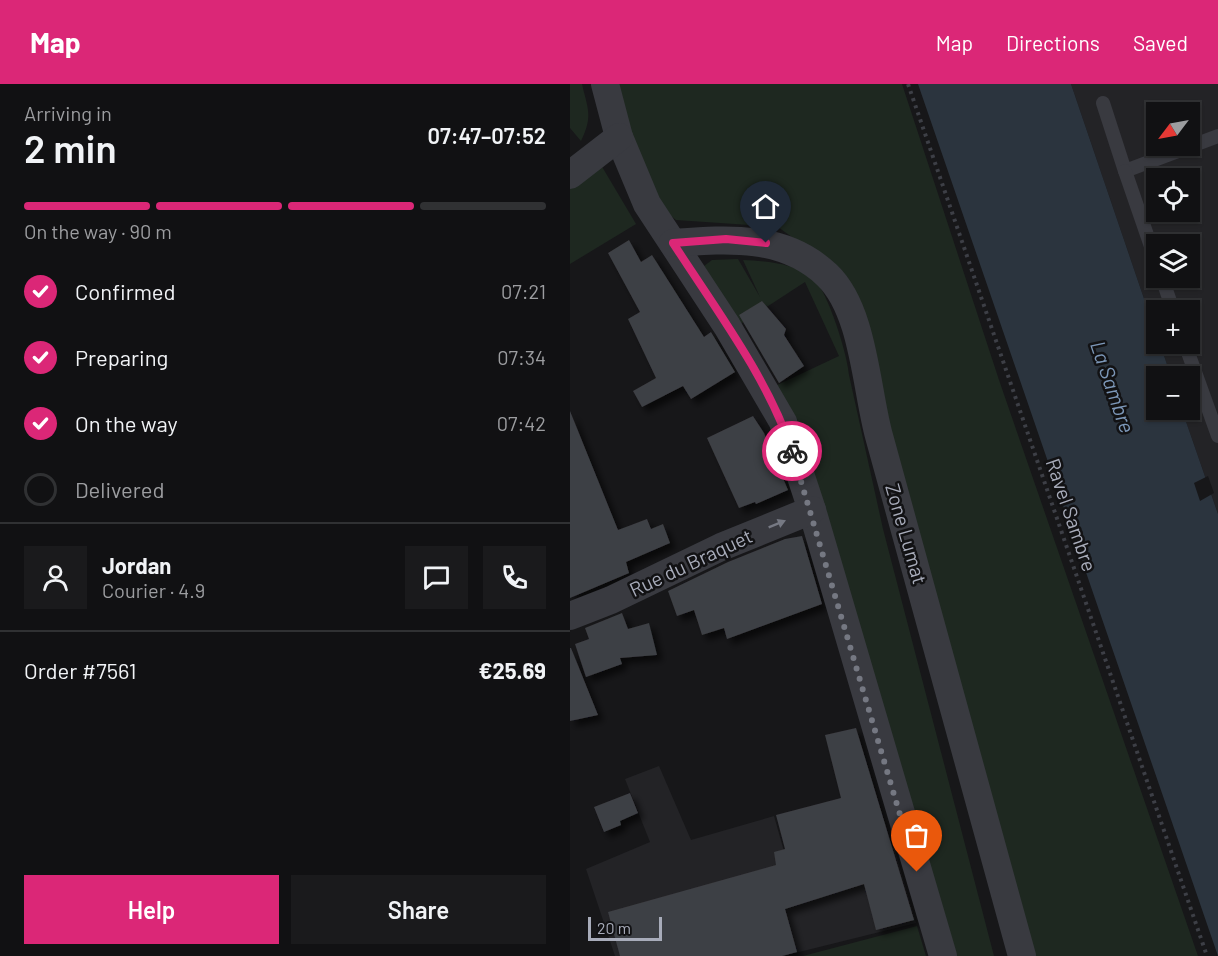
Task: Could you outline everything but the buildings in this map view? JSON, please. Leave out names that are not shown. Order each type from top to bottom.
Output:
[{"type":"street","points":[[605,84],[619,137],[647,204],[727,326],[783,422],[812,510],[943,956]]},
{"type":"street","points":[[570,175],[619,137]]},
{"type":"street","name":"Zone Lumat","points":[[673,243],[726,239],[766,243],[801,256],[828,276],[852,313],[875,421],[1022,956]]},
{"type":"street","name":"Rue du Braquet","points":[[570,616],[611,600],[721,547],[812,510]]},
{"type":"lane","points":[[1103,103],[1147,234]]},
{"type":"lane","points":[[1125,171],[1218,136]]},
{"type":"lane","points":[[1189,354],[1218,436]]},
{"type":"path","name":"Ravel Sambre","points":[[908,84],[1207,956]]},
{"type":"shaded area","points":[[570,84],[582,84],[587,107],[587,125],[581,141],[570,128]]},
{"type":"shaded area","points":[[607,84],[902,84],[999,380],[1198,956],[1028,956],[894,490],[861,305],[847,277],[778,227],[676,220],[660,207]]},
{"type":"shaded area","points":[[1071,84],[1218,84],[1218,514],[1185,420],[1200,420],[1200,366],[1168,366],[1163,354],[1200,354],[1200,300],[1146,300],[1146,305]]},
{"type":"shaded area","points":[[598,160],[636,224],[570,264],[570,179]]},
{"type":"shaded area","points":[[738,259],[760,297],[743,260],[780,264],[807,274],[819,286],[836,325],[848,366],[883,529],[994,956],[957,956],[798,421],[773,387],[839,356],[805,282],[739,325],[704,266],[712,260]]},
{"type":"shaded area","points":[[659,766],[691,840],[774,816],[786,858],[870,854],[894,847],[916,923],[783,956],[615,956],[586,869],[650,842],[625,779]]},
{"type":"shaded area","points":[[917,926],[926,956],[803,956]]},
{"type":"water","name":"La Sambre","points":[[918,84],[1071,84],[1146,305],[1146,354],[1163,354],[1168,366],[1146,366],[1146,420],[1185,420],[1218,514],[1218,956]]},
{"type":"pier","points":[[1208,476],[1214,493],[1200,501],[1194,483]]},
{"type":"way so far","points":[[792,451],[812,510],[917,872]]},
{"type":"route","points":[[766,243],[726,239],[673,243],[727,326],[783,422],[792,451]]}]
